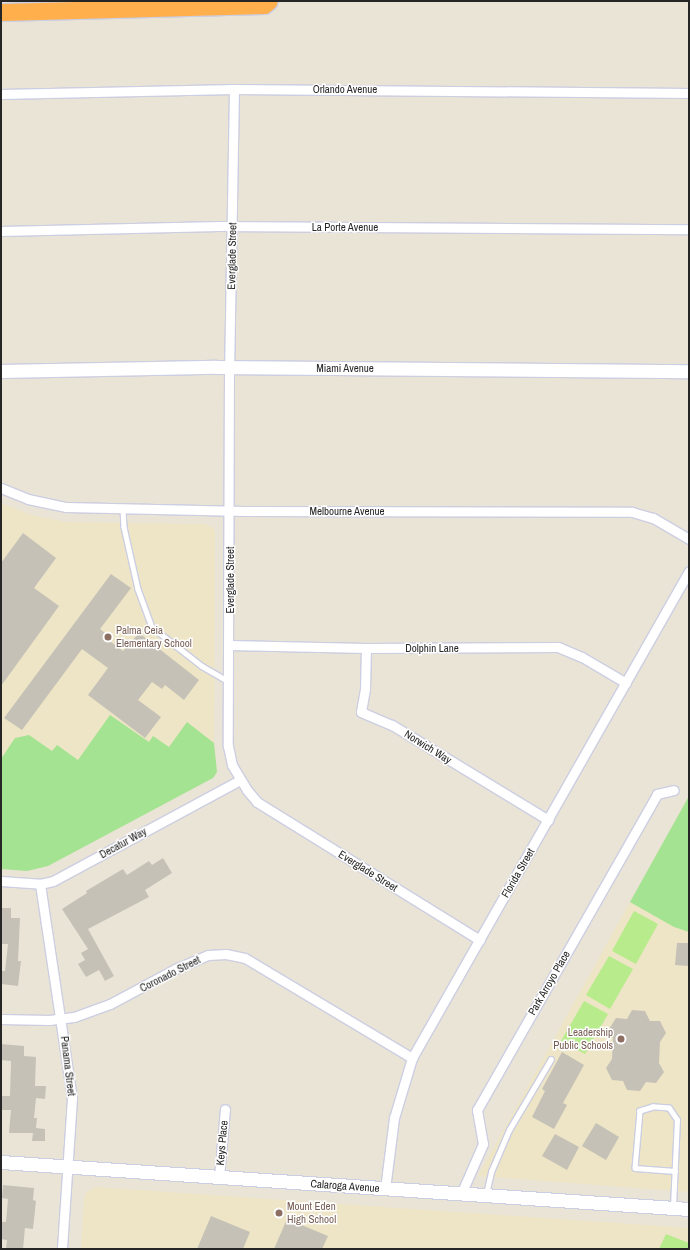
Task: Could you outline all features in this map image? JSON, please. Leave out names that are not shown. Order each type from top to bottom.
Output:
[{"type":"highway","points":[[1,12],[264,5],[269,1]]},
{"type":"street","name":"Orlando Avenue","points":[[1,94],[234,89],[689,93]]},
{"type":"street","name":"Everglade Street","points":[[234,89],[230,367],[230,645],[228,746],[232,764],[240,780],[257,802],[480,940]]},
{"type":"street","name":"La Porte Avenue","points":[[1,230],[232,226],[689,229]]},
{"type":"street","name":"Miami Avenue","points":[[1,371],[230,367],[689,371]]},
{"type":"street","name":"Melbourne Avenue","points":[[1,488],[28,499],[66,508],[230,511],[632,512],[652,518],[689,539]]},
{"type":"street","name":"Florida Street","points":[[385,1189],[394,1118],[412,1058],[689,571]]},
{"type":"street","name":"Dolphin Lane","points":[[230,645],[366,648],[558,647],[582,657],[626,683]]},
{"type":"street","name":"Norwich Way","points":[[366,648],[365,689],[361,712],[392,725],[548,820]]},
{"type":"street","name":"Decatur Way","points":[[1,881],[40,884],[53,881],[240,780]]},
{"type":"street","name":"Park Arroyo Place","points":[[461,1194],[483,1144],[477,1110],[658,794],[674,790]]},
{"type":"street","name":"Panama Street","points":[[40,884],[62,1019],[72,1098],[62,1249]]},
{"type":"street","name":"Coronado Street","points":[[1,1019],[25,1021],[74,1017],[110,1004],[175,969],[208,955],[226,954],[245,958],[412,1058]]},
{"type":"street","name":"Keys Place","points":[[219,1178],[225,1109]]},
{"type":"street","name":"Calaroga Avenue","points":[[1,1162],[689,1209]]},
{"type":"lane","points":[[123,509],[124,527],[138,589],[152,627],[202,666],[229,681]]},
{"type":"lane","points":[[486,1195],[490,1172],[509,1130],[551,1059]]},
{"type":"lane","points":[[673,1208],[675,1171],[677,1120],[669,1108],[653,1107],[640,1111],[635,1168],[675,1171]]},
{"type":"shaded area","name":"Palma Ceia Elementary School","points":[[1,503],[32,515],[66,522],[204,524],[213,527],[215,532],[214,743],[217,772],[213,778],[48,866],[27,871],[1,869]]},
{"type":"shaded area","name":"Leadership Public Schools","points":[[689,796],[689,1192],[478,1176],[630,902]]},
{"type":"shaded area","name":"Mount Eden High School","points":[[95,1187],[689,1228],[689,1249],[81,1249],[84,1198],[86,1193]]},
{"type":"green space","points":[[110,715],[149,742],[153,736],[169,747],[187,722],[214,743],[217,772],[213,778],[48,866],[27,871],[1,869],[1,759],[15,738],[29,735],[52,751],[57,745],[78,760]]},
{"type":"green space","points":[[689,796],[689,932],[674,927],[630,902]]},
{"type":"green space","points":[[634,911],[658,924],[636,964],[612,951]]},
{"type":"green space","points":[[609,956],[633,969],[610,1009],[586,995]]},
{"type":"green space","points":[[584,1001],[608,1014],[585,1054],[561,1041]]},
{"type":"green space","points":[[666,1234],[689,1243],[689,1249],[659,1249]]},
{"type":"building","points":[[23,533],[56,558],[34,588],[59,606],[1,686],[1,563]]},
{"type":"building","points":[[111,574],[131,588],[100,629],[105,633],[103,636],[123,651],[139,633],[199,680],[184,700],[165,685],[162,689],[152,682],[138,700],[161,717],[145,738],[88,695],[108,668],[82,649],[22,730],[4,718]]},
{"type":"building","points":[[163,858],[172,873],[145,890],[149,897],[88,929],[114,976],[105,981],[99,970],[86,977],[78,964],[85,960],[81,953],[88,949],[62,909],[87,893],[86,891],[123,869],[127,875],[149,861],[152,865]]},
{"type":"building","points":[[2,908],[11,908],[11,918],[20,918],[18,961],[21,961],[18,986],[1,984],[1,971],[5,971],[8,944],[1,944]]},
{"type":"building","points":[[677,943],[689,943],[689,966],[675,965]]},
{"type":"building","points":[[632,1010],[645,1011],[650,1021],[660,1021],[666,1033],[660,1042],[659,1063],[664,1072],[656,1083],[646,1082],[640,1091],[627,1090],[623,1081],[612,1080],[606,1068],[612,1059],[613,1038],[609,1029],[616,1018],[627,1019]]},
{"type":"building","points":[[1,1044],[24,1046],[24,1056],[36,1057],[35,1086],[46,1086],[45,1099],[36,1098],[34,1118],[37,1118],[36,1128],[45,1129],[45,1141],[32,1141],[33,1133],[9,1133],[11,1110],[1,1110],[1,1096],[10,1096],[11,1061],[1,1060]]},
{"type":"building","points":[[562,1052],[584,1065],[563,1103],[567,1105],[554,1129],[532,1117],[545,1091],[542,1089]]},
{"type":"building","points":[[596,1123],[619,1137],[606,1160],[582,1146]]},
{"type":"building","points":[[555,1134],[579,1147],[567,1170],[542,1156]]},
{"type":"building","points":[[3,1185],[34,1188],[33,1200],[36,1201],[33,1229],[25,1228],[23,1249],[6,1249],[7,1240],[1,1239],[1,1222],[6,1222],[8,1199],[2,1198]]},
{"type":"building","points":[[211,1216],[250,1232],[243,1249],[197,1249]]},
{"type":"building","points":[[287,1219],[328,1236],[322,1249],[274,1249]]},
{"type":"place","name":"Palma Ceia Elementary School","points":[[108,637]]},
{"type":"place","name":"Leadership Public Schools","points":[[621,1039]]},
{"type":"place","name":"Mount Eden High School","points":[[279,1213]]}]
